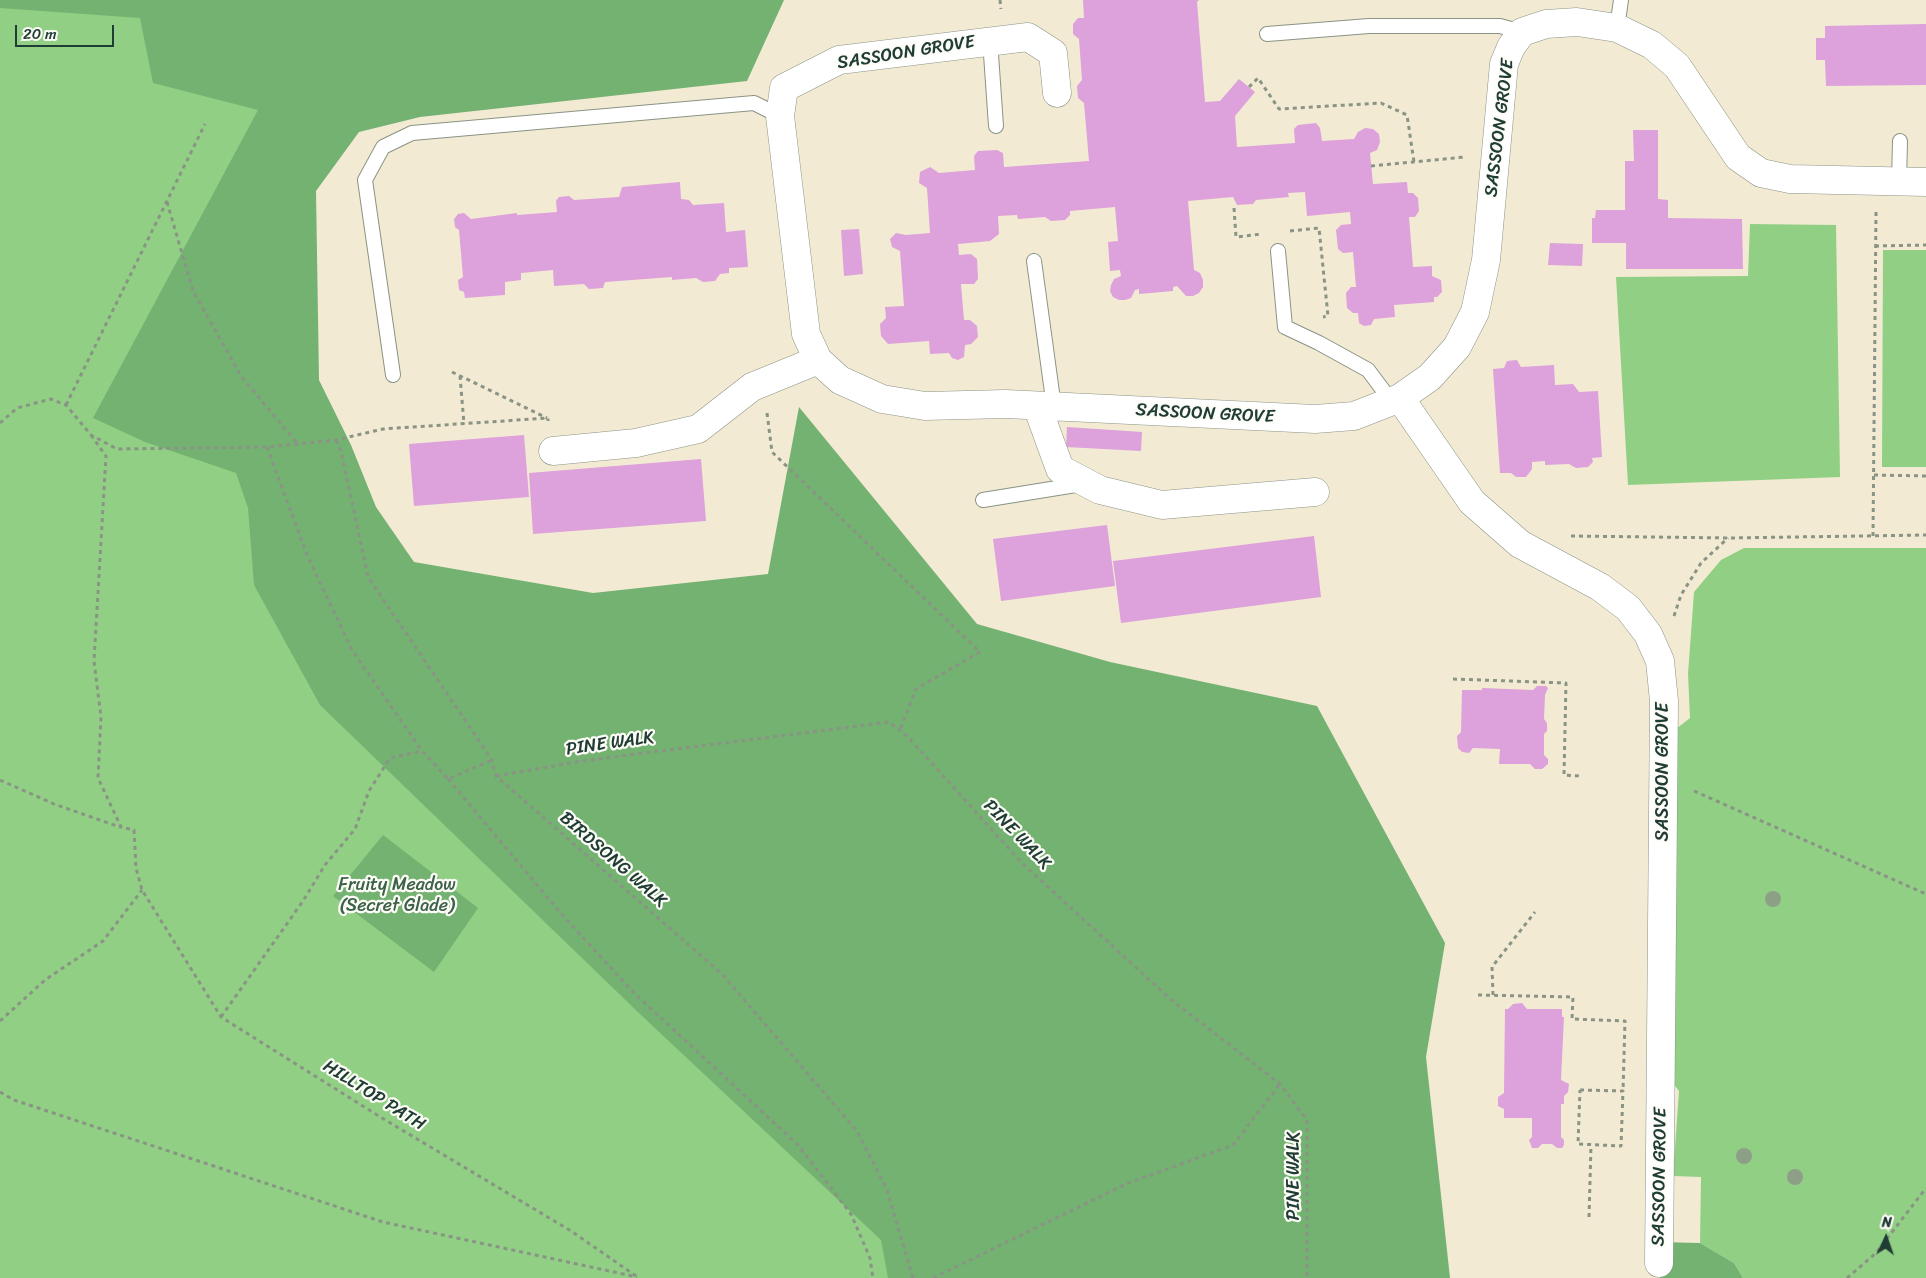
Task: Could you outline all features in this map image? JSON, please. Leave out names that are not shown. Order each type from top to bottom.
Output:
[{"type":"street","points":[[1522,32],[1546,24],[1577,22],[1617,28],[1652,45],[1677,66],[1738,157],[1761,173],[1790,178],[1926,182]]},
{"type":"street","name":"SASSOON GROVE","points":[[1057,93],[1053,53],[1028,37],[990,40],[839,60],[784,88],[780,116],[806,334],[818,360],[840,380],[882,399],[925,406],[1046,406],[1315,419],[1354,416],[1396,400],[1430,378],[1457,347],[1475,312],[1486,260],[1504,64],[1511,47],[1522,32]]},
{"type":"street","points":[[553,451],[636,443],[698,429],[752,387],[818,360]]},
{"type":"street","name":"SASSOON GROVE","points":[[1396,400],[1472,502],[1520,544],[1600,587],[1628,608],[1648,634],[1660,661],[1664,701],[1659,1262]]},
{"type":"street","points":[[1046,406],[1060,469],[1100,490],[1162,505],[1315,492]]},
{"type":"lane","points":[[1617,28],[1621,0]]},
{"type":"lane","points":[[1266,34],[1369,26],[1500,26],[1522,32]]},
{"type":"lane","points":[[990,40],[996,126]]},
{"type":"lane","points":[[393,375],[365,180],[382,147],[412,133],[754,103],[780,116]]},
{"type":"lane","points":[[1888,182],[1900,141]]},
{"type":"lane","points":[[1278,251],[1284,327],[1319,343],[1368,370],[1396,400]]},
{"type":"lane","points":[[1034,261],[1046,406]]},
{"type":"lane","points":[[983,500],[1088,484]]},
{"type":"path","points":[[1250,87],[1258,78],[1279,109],[1380,102],[1407,116],[1414,162]]},
{"type":"path","points":[[66,405],[205,124]]},
{"type":"path","points":[[1371,166],[1495,154]]},
{"type":"path","points":[[1873,536],[1875,246],[1888,182]]},
{"type":"path","points":[[167,202],[193,290],[242,376],[297,443]]},
{"type":"path","points":[[1875,246],[1926,245]]},
{"type":"path","points":[[452,372],[548,418]]},
{"type":"path","points":[[460,376],[464,424]]},
{"type":"path","points":[[0,423],[17,408],[51,399],[66,405],[106,456],[94,661],[101,717],[98,778],[121,827]]},
{"type":"path","points":[[91,435],[117,449],[267,447],[336,440],[383,430],[548,418]]},
{"type":"path","points":[[548,418],[553,451]]},
{"type":"path","points":[[770,430],[772,452],[980,652],[916,689],[900,730]]},
{"type":"path","points":[[336,440],[341,451],[368,577],[492,760],[496,776]]},
{"type":"path","points":[[267,447],[307,555],[352,650],[422,751],[448,779],[564,917],[635,994],[798,1145],[851,1214],[870,1258],[873,1278]]},
{"type":"path","points":[[1874,475],[1926,476]]},
{"type":"path","points":[[1570,536],[1729,538],[1926,536]]},
{"type":"path","points":[[1660,661],[1681,595],[1702,563],[1729,538]]},
{"type":"path","points":[[1453,679],[1566,683],[1564,775],[1581,776]]},
{"type":"path","name":"PINE WALK","points":[[496,776],[600,759],[889,722],[900,730],[1022,863],[1169,998],[1280,1084],[1307,1120],[1307,1278]]},
{"type":"path","points":[[221,1017],[303,901],[325,865],[355,829],[369,791],[390,758],[422,751]]},
{"type":"path","points":[[448,779],[492,760]]},
{"type":"path","name":"BIRDSONG WALK","points":[[496,776],[721,973],[857,1131],[887,1190],[913,1278]]},
{"type":"path","points":[[1663,777],[1926,894]]},
{"type":"path","points":[[0,780],[54,804],[121,827]]},
{"type":"path","name":"HILLTOP PATH","points":[[121,827],[134,830],[136,868],[142,890],[221,1017],[382,1118],[571,1231],[639,1278]]},
{"type":"path","points":[[0,1021],[45,980],[103,941],[142,890]]},
{"type":"path","points":[[1493,995],[1492,967],[1535,912]]},
{"type":"path","points":[[1478,995],[1572,997],[1572,1019],[1624,1022],[1623,1091],[1621,1146],[1578,1144],[1580,1090],[1623,1091]]},
{"type":"path","points":[[933,1278],[1126,1184],[1233,1145],[1280,1084]]},
{"type":"path","points":[[0,1092],[14,1100],[382,1222],[639,1278]]},
{"type":"path","points":[[1589,1217],[1591,1145]]},
{"type":"path","points":[[1846,1278],[1876,1253],[1926,1188]]},
{"type":"green space","points":[[0,0],[291,0],[294,406],[881,1239],[901,1259],[904,1278],[0,1278]]},
{"type":"green space","points":[[0,0],[784,0],[747,81],[420,117],[359,132],[316,191],[319,380],[351,445],[376,507],[414,562],[593,593],[768,574],[799,407],[977,624],[1110,662],[1317,706],[1445,943],[1426,1057],[1450,1278],[888,1278],[881,1240],[641,1015],[320,705],[254,585],[248,508],[236,473],[145,442],[93,418],[258,110],[153,83],[140,18],[0,8]]},
{"type":"green space","points":[[1750,224],[1836,225],[1840,477],[1628,485],[1616,277],[1748,276]]},
{"type":"green space","points":[[1883,250],[1926,250],[1926,467],[1882,467]]},
{"type":"green space","points":[[1744,548],[1926,548],[1926,1278],[1743,1278],[1734,1263],[1700,1243],[1701,1177],[1673,1176],[1679,1091],[1672,1082],[1676,729],[1690,718],[1688,674],[1694,592],[1721,560]]},
{"type":"green space","name":"Fruity Meadow (Secret Glade)","points":[[383,835],[478,908],[434,972],[333,896]]},
{"type":"green space","points":[[1658,1242],[1700,1243],[1734,1263],[1743,1278],[1660,1278]]},
{"type":"building","points":[[1083,0],[1199,0],[1197,2],[1205,102],[1220,101],[1239,79],[1255,92],[1235,116],[1237,147],[1295,143],[1294,129],[1298,125],[1316,123],[1320,128],[1322,141],[1354,139],[1358,132],[1365,128],[1373,129],[1379,134],[1380,142],[1377,150],[1370,153],[1373,184],[1407,182],[1408,193],[1413,193],[1418,198],[1419,211],[1415,217],[1409,217],[1413,267],[1432,266],[1432,276],[1441,280],[1442,292],[1437,297],[1434,297],[1434,302],[1394,305],[1395,317],[1374,319],[1371,325],[1364,326],[1359,323],[1358,313],[1353,313],[1347,308],[1346,293],[1351,287],[1356,287],[1353,252],[1343,253],[1338,249],[1336,230],[1341,225],[1351,224],[1350,212],[1307,216],[1305,192],[1288,193],[1289,197],[1256,200],[1253,204],[1237,205],[1233,197],[1188,201],[1194,270],[1200,273],[1203,280],[1203,287],[1199,293],[1193,296],[1186,296],[1177,286],[1173,287],[1173,291],[1139,294],[1139,289],[1135,290],[1131,298],[1125,300],[1113,297],[1110,291],[1111,285],[1114,279],[1121,276],[1120,270],[1110,271],[1108,242],[1118,241],[1115,207],[1070,211],[1070,215],[1065,220],[1051,221],[1045,217],[1018,219],[1017,215],[998,216],[999,234],[990,241],[958,244],[959,255],[971,254],[977,259],[978,279],[974,284],[961,284],[964,320],[970,320],[977,326],[978,337],[971,344],[965,345],[964,357],[958,360],[952,358],[949,353],[930,354],[929,341],[888,344],[881,336],[880,324],[886,318],[885,307],[904,306],[900,251],[892,247],[890,239],[896,233],[906,235],[930,233],[927,188],[919,183],[920,172],[930,167],[939,173],[975,170],[974,156],[978,151],[997,150],[1003,153],[1004,167],[1089,161],[1084,103],[1078,98],[1077,86],[1082,80],[1079,39],[1073,34],[1073,24],[1078,18],[1084,18]]},
{"type":"building","points":[[1926,24],[1926,85],[1826,86],[1825,60],[1816,60],[1816,38],[1825,38],[1825,26]]},
{"type":"building","points":[[1633,130],[1658,130],[1658,199],[1668,200],[1668,218],[1742,219],[1743,269],[1626,269],[1626,243],[1592,243],[1592,218],[1595,218],[1596,210],[1625,210],[1625,161],[1634,161]]},
{"type":"building","points":[[680,182],[681,199],[689,200],[693,205],[724,203],[726,232],[745,230],[748,267],[729,268],[729,273],[720,274],[715,281],[703,282],[696,278],[672,280],[672,277],[605,282],[603,288],[589,289],[584,284],[554,286],[553,270],[521,273],[521,280],[505,282],[505,295],[465,298],[464,292],[459,290],[458,280],[463,277],[459,230],[455,227],[454,219],[458,214],[464,213],[471,219],[517,213],[517,215],[557,212],[556,201],[559,197],[569,196],[574,200],[619,197],[622,187]]},
{"type":"building","points":[[859,229],[863,274],[844,276],[841,230]]},
{"type":"building","points":[[1550,243],[1583,244],[1582,266],[1548,265]]},
{"type":"building","points":[[1517,360],[1521,367],[1554,365],[1555,385],[1573,384],[1579,392],[1598,391],[1602,457],[1592,458],[1593,462],[1588,467],[1576,468],[1569,464],[1545,465],[1545,461],[1532,462],[1532,469],[1526,477],[1516,477],[1511,473],[1500,473],[1493,369],[1504,368],[1507,361]]},
{"type":"building","points":[[1067,427],[1142,432],[1141,451],[1066,447]]},
{"type":"building","points":[[524,435],[529,497],[414,506],[409,444]]},
{"type":"building","points":[[701,459],[706,521],[533,534],[529,473]]},
{"type":"building","points":[[1107,525],[1115,586],[1001,601],[993,539]]},
{"type":"building","points":[[1314,536],[1321,597],[1121,623],[1113,561]]},
{"type":"building","points":[[1537,686],[1546,686],[1548,688],[1545,695],[1544,719],[1547,723],[1547,731],[1544,734],[1544,755],[1548,759],[1548,764],[1542,769],[1535,769],[1530,764],[1499,764],[1500,749],[1473,748],[1469,753],[1462,752],[1458,748],[1457,736],[1461,732],[1462,690],[1482,690],[1482,688],[1533,690]]},
{"type":"building","points":[[1522,1003],[1527,1009],[1562,1009],[1562,1017],[1564,1017],[1561,1080],[1569,1084],[1568,1092],[1564,1096],[1564,1104],[1561,1104],[1561,1137],[1564,1140],[1562,1148],[1557,1148],[1552,1144],[1542,1144],[1538,1148],[1532,1148],[1529,1140],[1532,1137],[1532,1118],[1504,1118],[1504,1109],[1498,1106],[1498,1097],[1504,1093],[1505,1009],[1508,1009],[1513,1004]]}]
